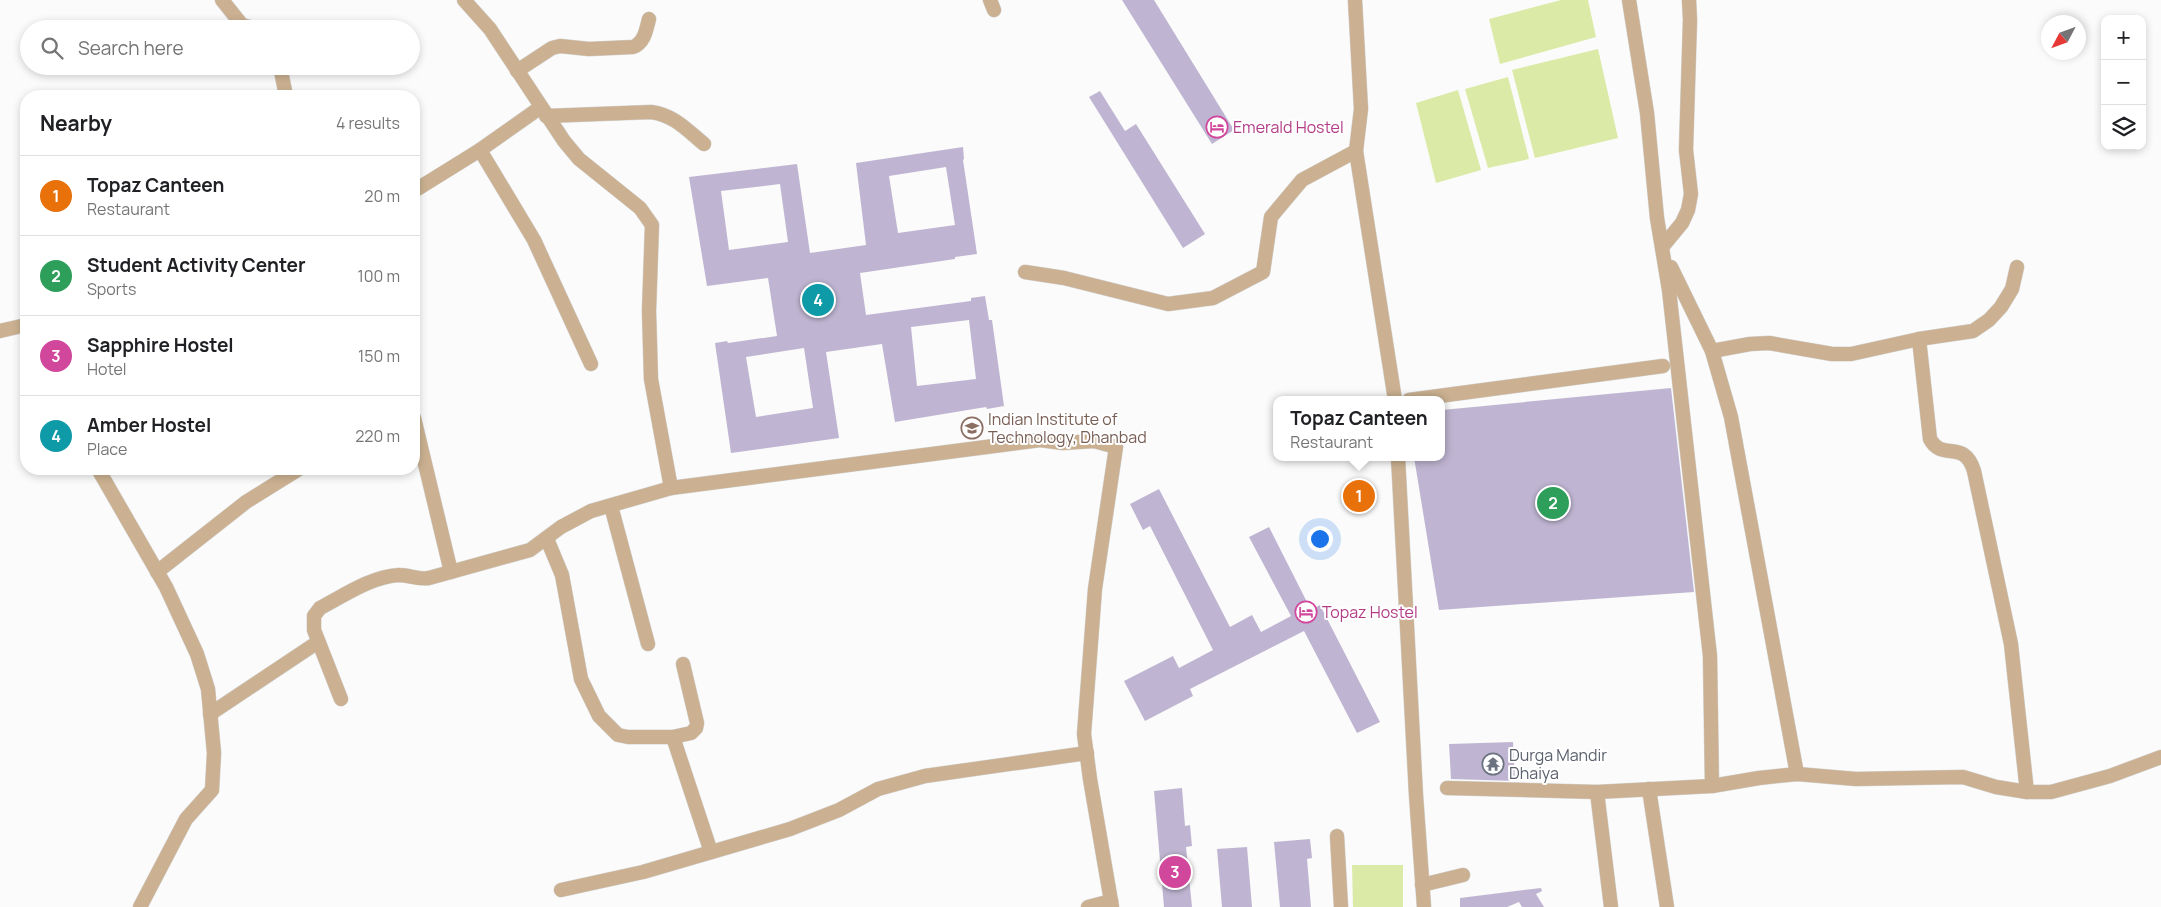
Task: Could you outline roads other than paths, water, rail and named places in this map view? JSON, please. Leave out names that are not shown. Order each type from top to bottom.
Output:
[{"type":"street","points":[[464,0],[490,29],[543,112],[579,159],[640,208],[652,225],[651,379],[671,488]]},
{"type":"street","points":[[1355,0],[1361,109],[1356,151],[1394,396]]},
{"type":"street","points":[[1629,0],[1647,113],[1657,218],[1664,251],[1710,656],[1712,786]]},
{"type":"street","points":[[1664,251],[1682,223],[1688,210],[1691,194],[1686,150],[1689,0]]},
{"type":"street","points":[[227,1],[239,20]]},
{"type":"street","points":[[517,71],[552,48],[560,46],[589,49],[639,45],[650,19]]},
{"type":"street","points":[[282,75],[285,90]]},
{"type":"street","points":[[420,187],[543,112],[652,112],[665,114],[704,144]]},
{"type":"street","points":[[480,150],[534,240],[591,364]]},
{"type":"street","points":[[1026,272],[1064,278],[1168,304],[1213,298],[1263,272],[1271,216],[1302,180],[1356,151]]},
{"type":"street","points":[[1664,251],[1712,351],[1731,417],[1797,774]]},
{"type":"street","points":[[1712,351],[1750,344],[1768,343],[1832,354],[1851,354],[1918,339],[1973,331],[1989,320],[2001,307],[2012,289],[2016,267]]},
{"type":"street","points":[[0,331],[20,326]]},
{"type":"street","points":[[1918,339],[1930,439],[1937,448],[1956,450],[1962,453],[1972,464],[1974,471],[2011,644],[2027,792]]},
{"type":"street","points":[[1439,396],[1663,366]]},
{"type":"street","points":[[341,699],[314,630],[314,616],[320,608],[375,580],[408,575],[419,580],[530,550],[568,523],[591,511],[671,488],[1040,440],[1063,443],[1094,441],[1116,447],[1095,589],[1084,734],[1111,904],[1088,907]]},
{"type":"street","points":[[420,442],[452,572]]},
{"type":"street","points":[[1398,461],[1424,907]]},
{"type":"street","points":[[101,475],[157,572],[197,654],[208,689],[214,754],[212,790],[186,819],[140,907]]},
{"type":"street","points":[[157,572],[246,502],[289,475]]},
{"type":"street","points":[[611,506],[648,644]]},
{"type":"street","points":[[546,539],[562,576],[581,678],[599,716],[618,735],[628,737],[674,737],[691,733],[696,728],[697,723],[684,664]]},
{"type":"street","points":[[210,714],[318,642]]},
{"type":"street","points":[[674,737],[711,852]]},
{"type":"street","points":[[561,890],[643,872],[790,829],[839,810],[878,789],[925,776],[1086,753]]},
{"type":"street","points":[[1447,788],[1597,792],[1712,786],[1797,774],[1856,779],[1963,777],[1996,787],[2027,792],[2051,792],[2110,776],[2161,757]]},
{"type":"street","points":[[1649,789],[1667,907]]},
{"type":"street","points":[[1597,792],[1611,907]]},
{"type":"street","points":[[1337,836],[1341,907]]},
{"type":"street","points":[[1422,885],[1463,876]]},
{"type":"place","name":"Emerald Hostel","points":[[1217,127]]},
{"type":"place","name":"Amber Hostel","points":[[818,300]]},
{"type":"place","name":"Indian Institute of Technology, Dhanbad","points":[[972,428]]},
{"type":"place","name":"Topaz Canteen","points":[[1359,496]]},
{"type":"place","name":"Student Activity Center","points":[[1553,503]]},
{"type":"place","name":"Topaz Hostel","points":[[1306,612]]},
{"type":"place","name":"Durga Mandir Dhaiya","points":[[1493,764]]},
{"type":"place","name":"Sapphire Hostel","points":[[1175,872]]}]
